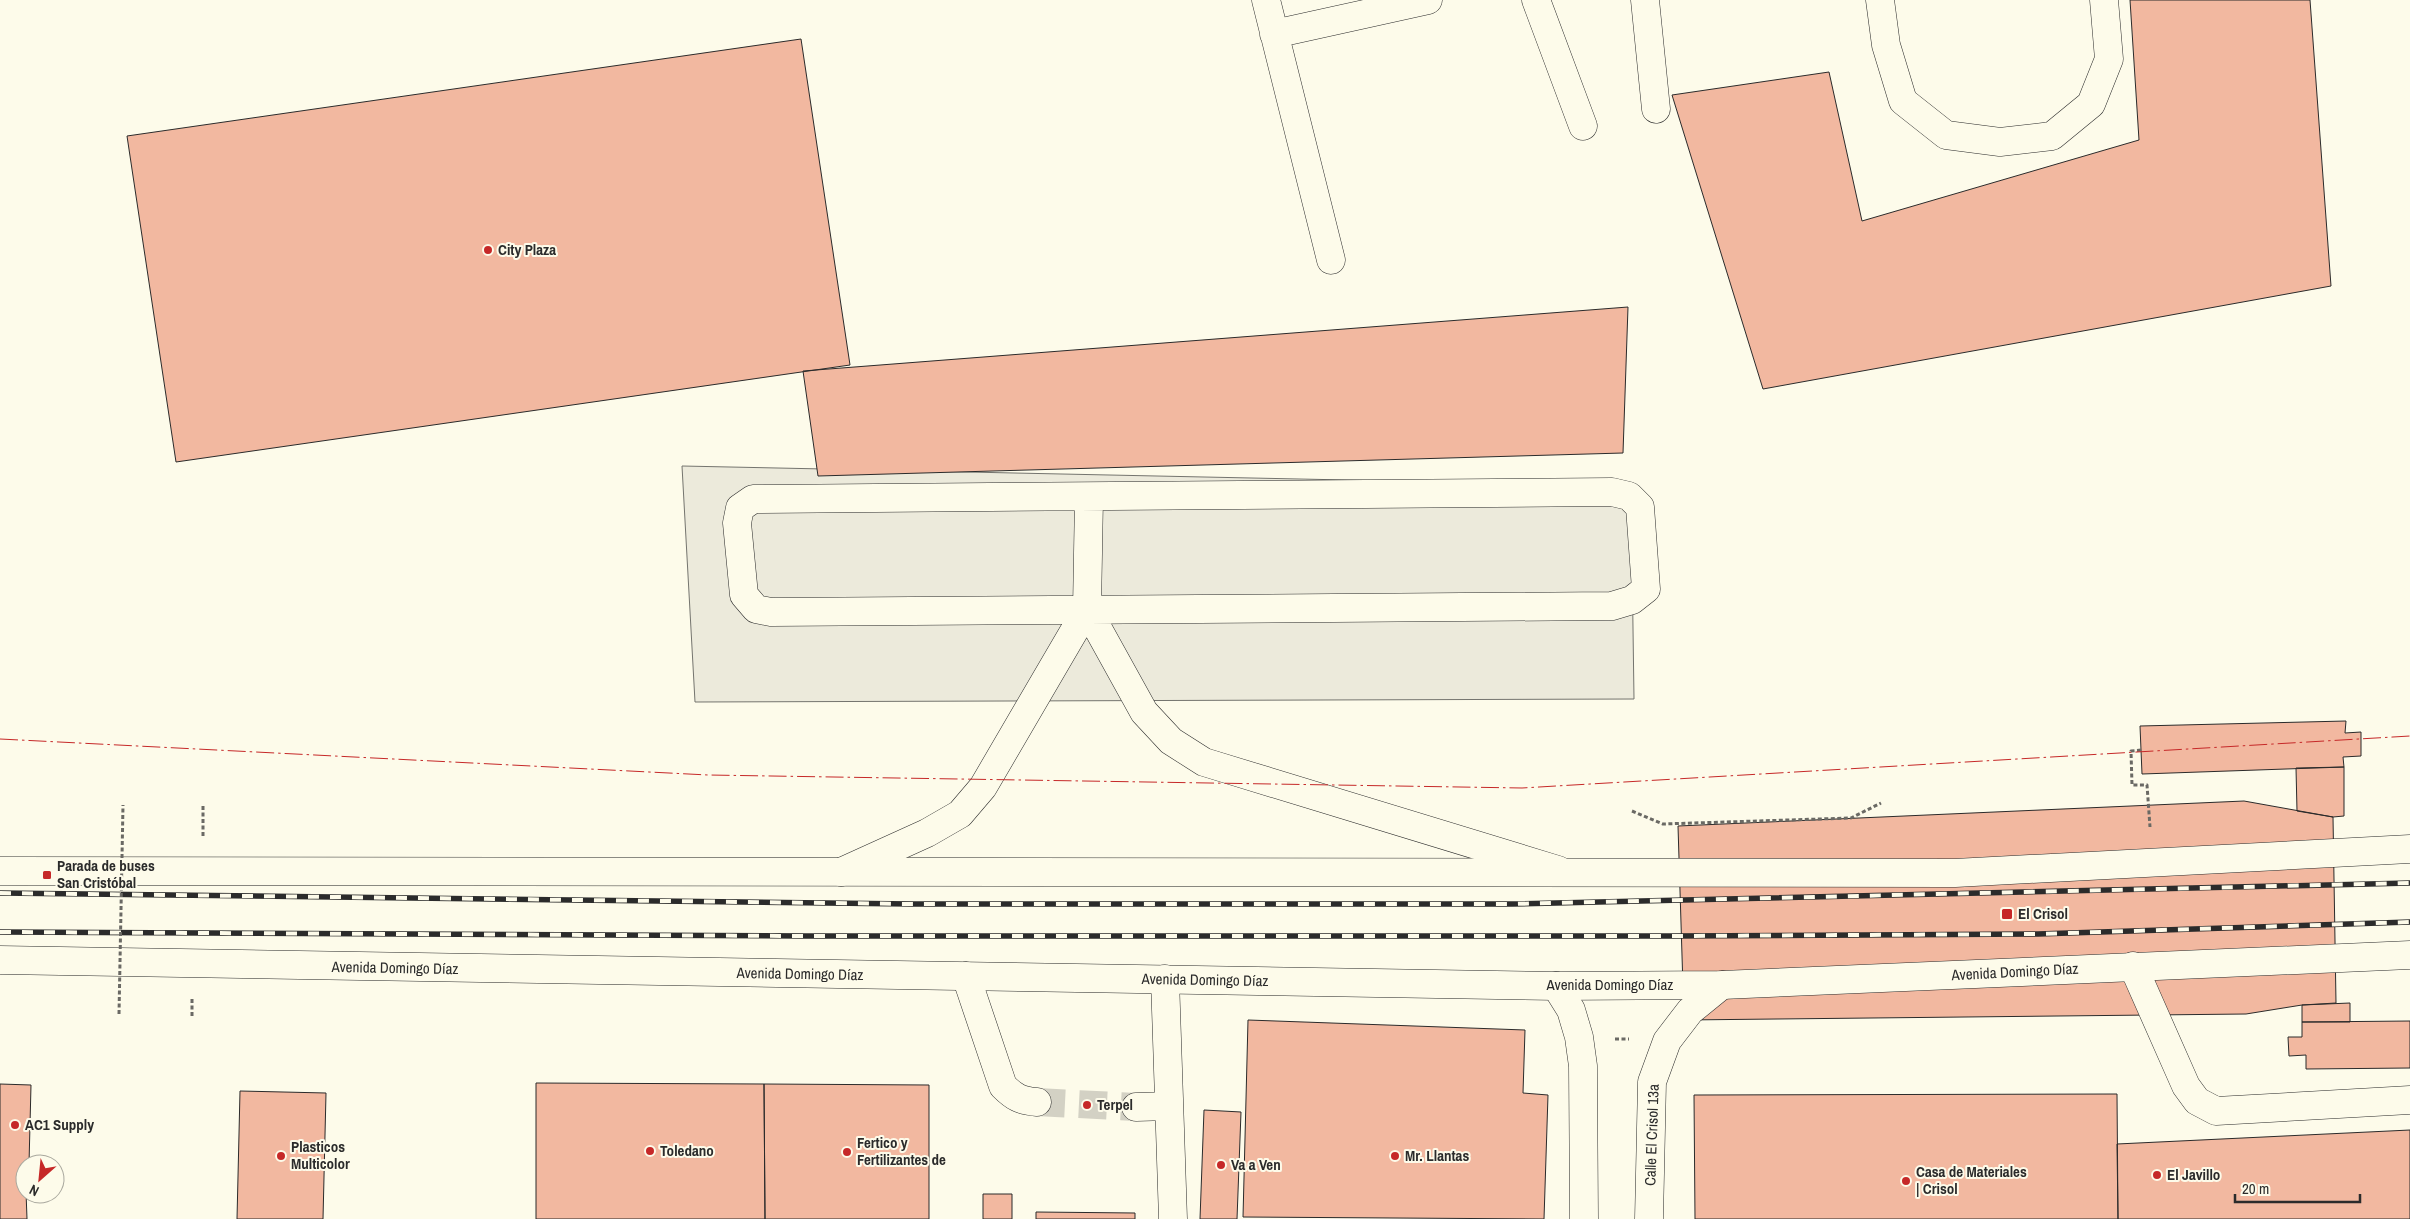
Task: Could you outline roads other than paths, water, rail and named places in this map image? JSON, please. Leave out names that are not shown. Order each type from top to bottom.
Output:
[{"type":"main road","points":[[1266,0],[1331,260]]},
{"type":"main road","points":[[1274,34],[1428,0]]},
{"type":"main road","points":[[1536,0],[1583,126]]},
{"type":"main road","points":[[1645,0],[1656,109]]},
{"type":"main road","points":[[1880,0],[1886,45],[1903,101],[1946,135],[2000,142],[2052,136],[2091,104],[2109,59],[2104,0]]},
{"type":"main road","points":[[1612,492],[1629,496],[1640,507],[1646,589],[1632,600],[1612,606],[1088,609],[781,612],[756,609],[744,595],[738,523],[740,508],[753,498],[1089,498],[1612,492]]},
{"type":"main road","points":[[1089,498],[1088,609],[1144,712],[1171,741],[1204,762],[1566,872]]},
{"type":"main road","points":[[840,872],[927,833],[960,814],[984,787],[1088,609]]},
{"type":"main road","points":[[0,871],[1955,873],[2410,849]]},
{"type":"main road","name":"Avenida Domingo Díaz","points":[[0,960],[1556,986],[1722,985],[2133,966],[2402,957]]},
{"type":"main road","points":[[2133,966],[2186,1086],[2197,1101],[2216,1111],[2410,1100]]},
{"type":"main road","points":[[966,976],[1003,1086],[1013,1096],[1024,1102],[1037,1102]]},
{"type":"main road","points":[[1165,979],[1173,1219]]},
{"type":"main road","name":"Calle El Crisol 13a","points":[[1649,1219],[1652,1082],[1667,1041],[1690,1011],[1722,985]]},
{"type":"main road","points":[[1556,986],[1571,1010],[1579,1037],[1583,1066],[1584,1219]]},
{"type":"main road","points":[[1136,1107],[1169,1106]]},
{"type":"tunnel","points":[[1037,1102],[1136,1107]]},
{"type":"railway","points":[[0,893],[912,904],[1512,904],[2410,883]]},
{"type":"railway","points":[[0,932],[806,936],[1672,936],[2038,934],[2410,922]]},
{"type":"place","name":"City Plaza","points":[[488,250]]},
{"type":"place","name":"Parada de buses San Cristóbal","points":[[47,875]]},
{"type":"place","name":"El Crisol","points":[[2007,914]]},
{"type":"place","name":"Terpel","points":[[1087,1105]]},
{"type":"place","name":"AC1 Supply","points":[[15,1125]]},
{"type":"place","name":"Toledano","points":[[650,1151]]},
{"type":"place","name":"Fertico y Fertilizantes de","points":[[847,1152]]},
{"type":"place","name":"Plasticos Multicolor","points":[[281,1156]]},
{"type":"place","name":"Mr. Llantas","points":[[1395,1156]]},
{"type":"place","name":"Va a Ven","points":[[1221,1165]]},
{"type":"place","name":"El Javillo","points":[[2157,1175]]},
{"type":"place","name":"Casa de Materiales | Crisol","points":[[1906,1181]]}]
